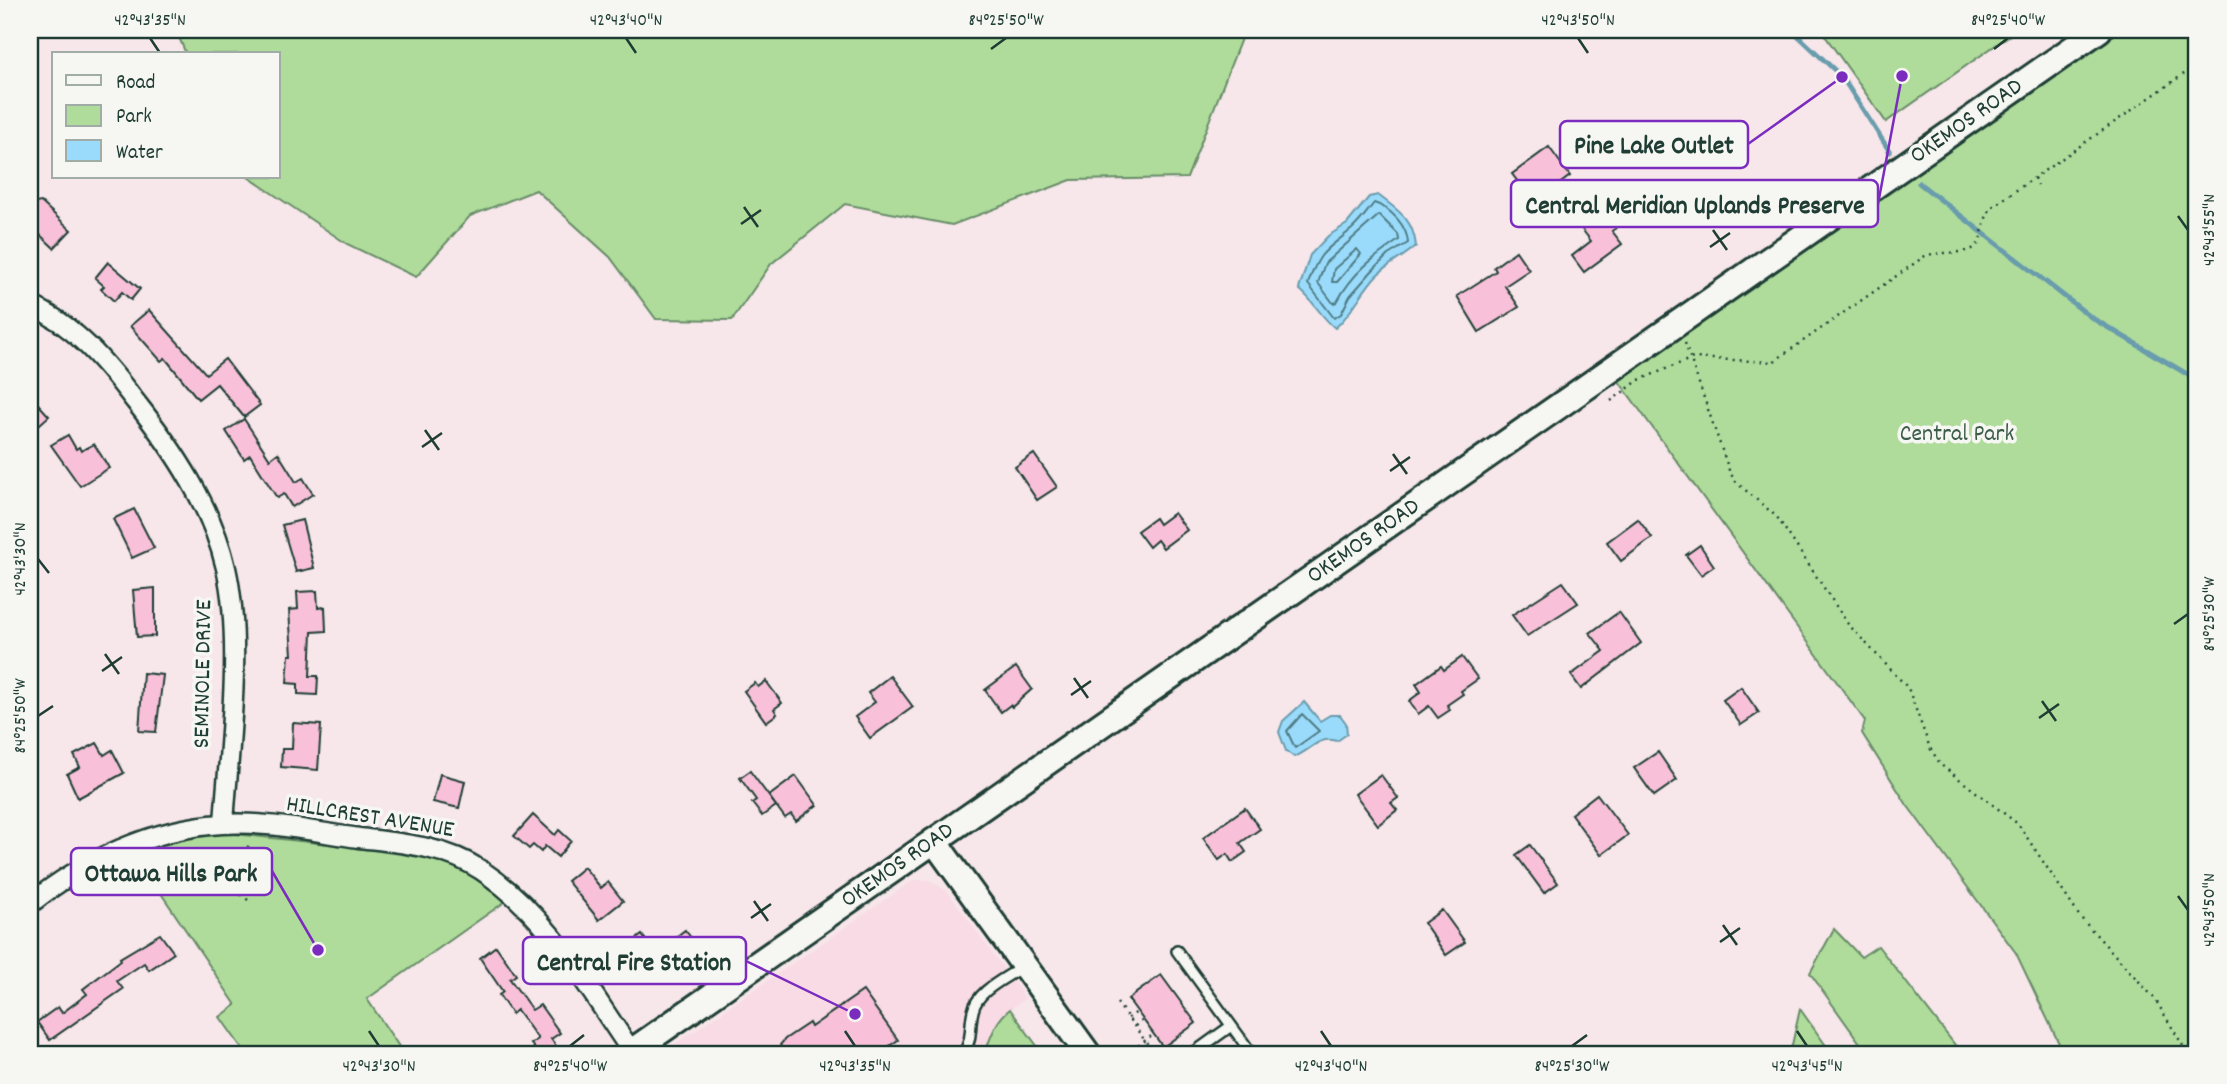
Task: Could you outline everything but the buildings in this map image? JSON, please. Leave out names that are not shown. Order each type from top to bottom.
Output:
[{"type":"street","name":"OKEMOS ROAD","points":[[630,1053],[2099,30]]},
{"type":"street","name":"SEMINOLE DRIVE","points":[[30,305],[80,338],[131,394],[181,467],[218,541],[226,566],[233,617],[224,823]]},
{"type":"street","name":"HILLCREST AVENUE","points":[[30,904],[65,879],[125,847],[174,832],[224,823],[436,849],[481,869],[547,929],[630,1053]]},
{"type":"street","points":[[934,841],[1088,1054]]},
{"type":"lane","points":[[1177,951],[1249,1053]]},
{"type":"lane","points":[[964,1054],[971,1038],[972,1012],[978,999],[1024,965]]},
{"type":"lane","points":[[1192,1054],[1231,1026]]},
{"type":"path","points":[[1611,401],[1639,380],[1693,358],[1707,356],[1753,363],[1773,362],[1925,256],[1934,252],[1971,251],[1977,245],[1992,208],[2197,65]]},
{"type":"path","points":[[2034,178],[2038,185]]},
{"type":"path","points":[[1676,324],[1693,358],[1718,444],[1730,473],[1777,517],[1848,624],[1908,688],[1930,748],[1941,765],[2018,824],[2080,917],[2155,999],[2188,1054]]},
{"type":"path","points":[[248,900],[233,889],[243,870],[251,825]]},
{"type":"path","points":[[1117,1003],[1155,1054]]},
{"type":"path","points":[[1128,1018],[1137,1012]]},
{"type":"path","points":[[1135,1026],[1143,1020]]},
{"type":"path","points":[[1127,1054],[1154,1034]]},
{"type":"shaded area","points":[[914,880],[929,880],[947,891],[1025,998],[1000,1017],[984,1054],[661,1054]]},
{"type":"green space","points":[[176,30],[1253,30],[1242,36],[1187,178],[1071,180],[952,225],[845,204],[771,264],[732,320],[656,319],[610,257],[536,190],[470,216],[416,277],[347,244],[249,178],[280,178],[280,52],[185,52]]},
{"type":"green space","points":[[1821,30],[2017,30],[1886,122]]},
{"type":"green space","name":"Central Park","points":[[2114,30],[2197,30],[2197,1054],[2064,1054],[2016,953],[1907,805],[1862,733],[1865,721],[1618,380]]},
{"type":"green space","points":[[225,833],[430,855],[471,875],[506,901],[367,999],[404,1054],[246,1054],[220,1017],[236,1005],[134,853],[187,837]]},
{"type":"green space","points":[[1834,929],[1861,957],[1878,946],[1962,1054],[1860,1054],[1862,1046],[1810,973]]},
{"type":"green space","points":[[1010,1009],[1043,1054],[984,1054],[997,1024]]},
{"type":"green space","points":[[1800,1009],[1832,1054],[1790,1054]]},
{"type":"water","points":[[1378,195],[1408,222],[1416,246],[1376,276],[1335,328],[1299,289],[1310,255],[1328,236],[1347,224],[1369,197]]},
{"type":"water","points":[[1304,702],[1320,721],[1330,715],[1340,715],[1346,723],[1347,734],[1337,741],[1320,742],[1294,757],[1286,751],[1279,732],[1283,721]]},
{"type":"waterway","points":[[1792,30],[1842,77],[1890,152]]},
{"type":"waterway","points":[[1919,183],[2092,318],[2197,380]]},
{"type":"place","name":"Central Meridian Uplands Preserve","points":[[1902,76]]},
{"type":"place","name":"Pine Lake Outlet","points":[[1842,77]]},
{"type":"place","name":"Ottawa Hills Park","points":[[318,950]]},
{"type":"place","name":"Central Fire Station","points":[[855,1014]]}]
